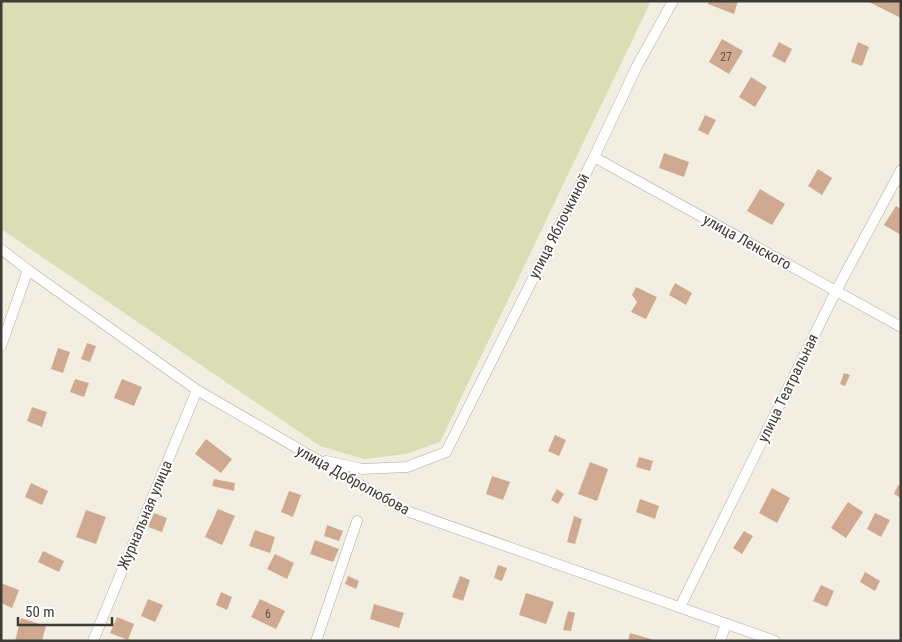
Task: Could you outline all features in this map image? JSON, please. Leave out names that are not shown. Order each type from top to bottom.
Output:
[{"type":"street","name":"улица Яблочкиной","points":[[314,458],[362,469],[407,467],[446,452],[594,158],[637,66],[673,1]]},
{"type":"street","name":"улица Ленского","points":[[594,158],[901,327]]},
{"type":"street","name":"улица Театральная","points":[[680,607],[836,291],[901,170]]},
{"type":"street","name":"улица Добролюбова","points":[[1,249],[197,390],[404,510],[774,641]]},
{"type":"street","points":[[1,346],[28,270]]},
{"type":"street","name":"Журнальная улица","points":[[92,641],[197,390]]},
{"type":"street","points":[[316,641],[357,521]]},
{"type":"street","points":[[720,641],[726,624]]},
{"type":"green space","points":[[1,1],[651,1],[440,442],[406,454],[364,459],[320,446],[1,229]]},
{"type":"building","points":[[709,1],[738,1],[734,14],[708,4]]},
{"type":"building","points":[[867,1],[901,1],[901,18]]},
{"type":"building","points":[[722,39],[743,51],[729,74],[709,62]]},
{"type":"building","points":[[779,42],[792,49],[785,63],[772,56]]},
{"type":"building","points":[[858,42],[869,47],[862,66],[851,62]]},
{"type":"building","points":[[751,77],[767,87],[755,107],[739,97]]},
{"type":"building","points":[[705,115],[716,120],[708,135],[698,130]]},
{"type":"building","points":[[664,153],[689,162],[684,177],[659,168]]},
{"type":"building","points":[[818,169],[832,178],[822,195],[808,186]]},
{"type":"building","points":[[760,189],[785,204],[772,225],[747,211]]},
{"type":"building","points":[[896,206],[901,209],[901,235],[884,225]]},
{"type":"building","points":[[675,283],[692,293],[686,305],[669,295]]},
{"type":"building","points":[[636,287],[657,297],[646,319],[631,312],[637,302],[632,295]]},
{"type":"building","points":[[87,343],[96,346],[90,362],[81,359]]},
{"type":"building","points":[[58,348],[70,352],[63,373],[51,369]]},
{"type":"building","points":[[844,373],[850,375],[845,386],[840,384]]},
{"type":"building","points":[[75,379],[89,383],[84,397],[70,392]]},
{"type":"building","points":[[122,379],[142,387],[134,406],[114,398]]},
{"type":"building","points":[[32,407],[47,412],[42,427],[27,421]]},
{"type":"building","points":[[555,435],[566,440],[559,456],[548,451]]},
{"type":"building","points":[[206,439],[232,459],[221,473],[195,454]]},
{"type":"building","points":[[639,457],[653,461],[650,471],[636,467]]},
{"type":"building","points":[[590,462],[608,469],[597,501],[578,494]]},
{"type":"building","points":[[492,476],[510,482],[503,500],[486,494]]},
{"type":"building","points":[[214,479],[235,483],[234,491],[212,486]]},
{"type":"building","points":[[31,483],[48,491],[42,505],[25,497]]},
{"type":"building","points":[[898,485],[901,486],[901,498],[894,494]]},
{"type":"building","points":[[772,488],[790,498],[777,523],[759,513]]},
{"type":"building","points":[[557,489],[564,494],[558,504],[551,500]]},
{"type":"building","points":[[289,491],[301,495],[293,517],[281,512]]},
{"type":"building","points":[[640,499],[659,506],[655,519],[636,512]]},
{"type":"building","points":[[848,502],[863,512],[846,538],[831,528]]},
{"type":"building","points":[[218,509],[235,516],[222,545],[205,537]]},
{"type":"building","points":[[86,510],[106,517],[96,544],[76,537]]},
{"type":"building","points":[[154,513],[167,518],[162,532],[148,527]]},
{"type":"building","points":[[875,513],[890,520],[881,537],[867,529]]},
{"type":"building","points":[[574,516],[582,519],[575,544],[567,542]]},
{"type":"building","points":[[327,525],[343,531],[339,541],[324,536]]},
{"type":"building","points":[[255,530],[275,537],[270,553],[249,546]]},
{"type":"building","points":[[744,531],[753,536],[742,554],[733,548]]},
{"type":"building","points":[[315,540],[339,549],[333,562],[310,554]]},
{"type":"building","points":[[43,551],[64,561],[59,572],[38,562]]},
{"type":"building","points":[[275,554],[294,563],[287,579],[267,569]]},
{"type":"building","points":[[498,565],[507,568],[502,581],[494,578]]},
{"type":"building","points":[[865,572],[880,581],[875,591],[860,582]]},
{"type":"building","points":[[348,576],[359,581],[356,589],[345,584]]},
{"type":"building","points":[[460,576],[470,580],[463,601],[452,597]]},
{"type":"building","points":[[1,583],[19,590],[12,608],[1,603]]},
{"type":"building","points":[[821,585],[834,591],[827,607],[813,601]]},
{"type":"building","points":[[221,592],[232,597],[227,610],[216,605]]},
{"type":"building","points":[[526,593],[554,602],[546,624],[519,615]]},
{"type":"building","points":[[148,599],[163,605],[155,622],[141,616]]},
{"type":"building","points":[[260,599],[285,611],[276,629],[251,617]]},
{"type":"building","points":[[374,604],[404,613],[399,628],[370,619]]},
{"type":"building","points":[[568,611],[575,613],[571,631],[563,630]]},
{"type":"building","points":[[117,617],[134,624],[128,640],[110,633]]},
{"type":"building","points":[[21,618],[46,626],[42,641],[15,641]]},
{"type":"building","points":[[630,633],[654,640],[654,641],[628,641]]}]
